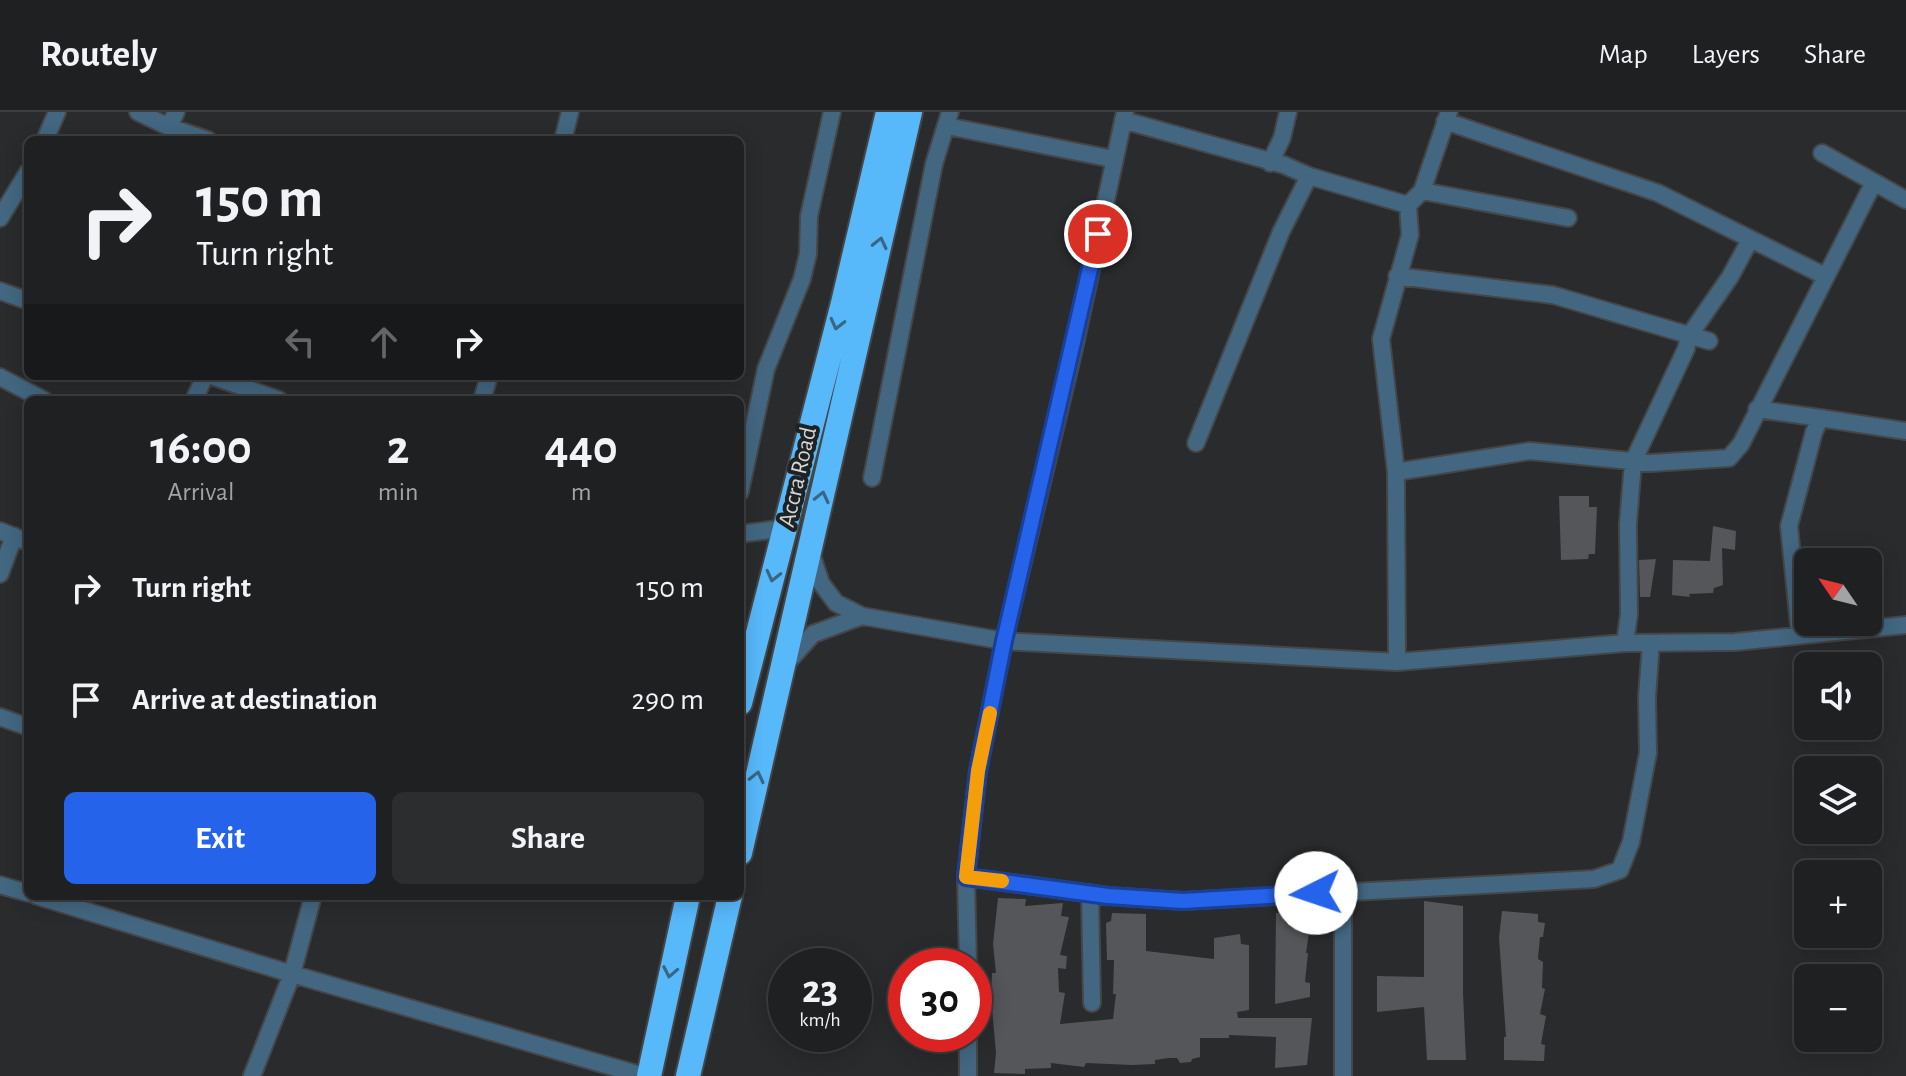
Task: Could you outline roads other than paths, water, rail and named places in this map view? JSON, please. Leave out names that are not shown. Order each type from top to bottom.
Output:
[{"type":"highway","name":"Accra Road","points":[[744,687],[843,303],[888,112]]},
{"type":"highway","name":"Accra Road","points":[[744,836],[910,112]]},
{"type":"highway","points":[[646,1076],[687,900]]},
{"type":"highway","points":[[688,1076],[729,900]]},
{"type":"street","points":[[47,136],[57,112]]},
{"type":"street","points":[[138,112],[172,119],[201,136]]},
{"type":"street","points":[[564,136],[570,112]]},
{"type":"street","points":[[744,473],[766,369],[797,293],[808,254],[809,216],[832,112]]},
{"type":"street","points":[[1270,163],[1282,138],[1288,112]]},
{"type":"street","points":[[968,948],[966,877],[978,771],[1004,641],[1074,349],[1124,116],[1408,205]]},
{"type":"street","points":[[1397,662],[1396,472],[1381,339],[1410,235],[1408,205],[1422,191],[1447,116],[1658,193],[1825,276]]},
{"type":"street","points":[[872,478],[934,164],[948,119],[1113,159]]},
{"type":"street","points":[[1822,153],[1906,200]]},
{"type":"street","points":[[1196,443],[1276,244],[1309,176]]},
{"type":"street","points":[[0,218],[24,179]]},
{"type":"street","points":[[1396,472],[1530,451],[1633,462],[1729,458],[1741,444],[1873,184]]},
{"type":"street","points":[[1422,191],[1568,218]]},
{"type":"street","points":[[1625,643],[1629,614],[1628,524],[1633,462],[1686,349],[1689,336],[1730,277],[1750,240]]},
{"type":"street","points":[[1397,276],[1553,295],[1709,341]]},
{"type":"street","points":[[0,291],[24,300]]},
{"type":"street","points":[[0,377],[36,396]]},
{"type":"street","points":[[223,380],[268,396]]},
{"type":"street","points":[[1757,409],[1906,431]]},
{"type":"street","points":[[1794,576],[1789,526],[1820,418]]},
{"type":"street","points":[[744,533],[785,528]]},
{"type":"street","points":[[0,574],[14,536]]},
{"type":"street","points":[[810,549],[821,583],[836,603],[862,616],[1004,641],[1397,662],[1625,643],[1735,642],[1794,636]]},
{"type":"street","points":[[784,666],[813,634],[862,616]]},
{"type":"street","points":[[1882,627],[1906,625]]},
{"type":"street","points":[[966,877],[1183,901],[1594,879],[1620,870],[1631,842],[1648,753],[1647,697],[1651,643]]},
{"type":"street","points":[[0,717],[24,726]]},
{"type":"street","points":[[0,885],[24,892]]},
{"type":"street","points":[[1343,892],[1343,1076]]},
{"type":"street","points":[[1090,893],[1092,1003]]},
{"type":"street","points":[[50,900],[292,974],[646,1076]]},
{"type":"street","points":[[252,1076],[292,974],[312,900]]},
{"type":"street","points":[[968,1052],[968,1076]]}]
